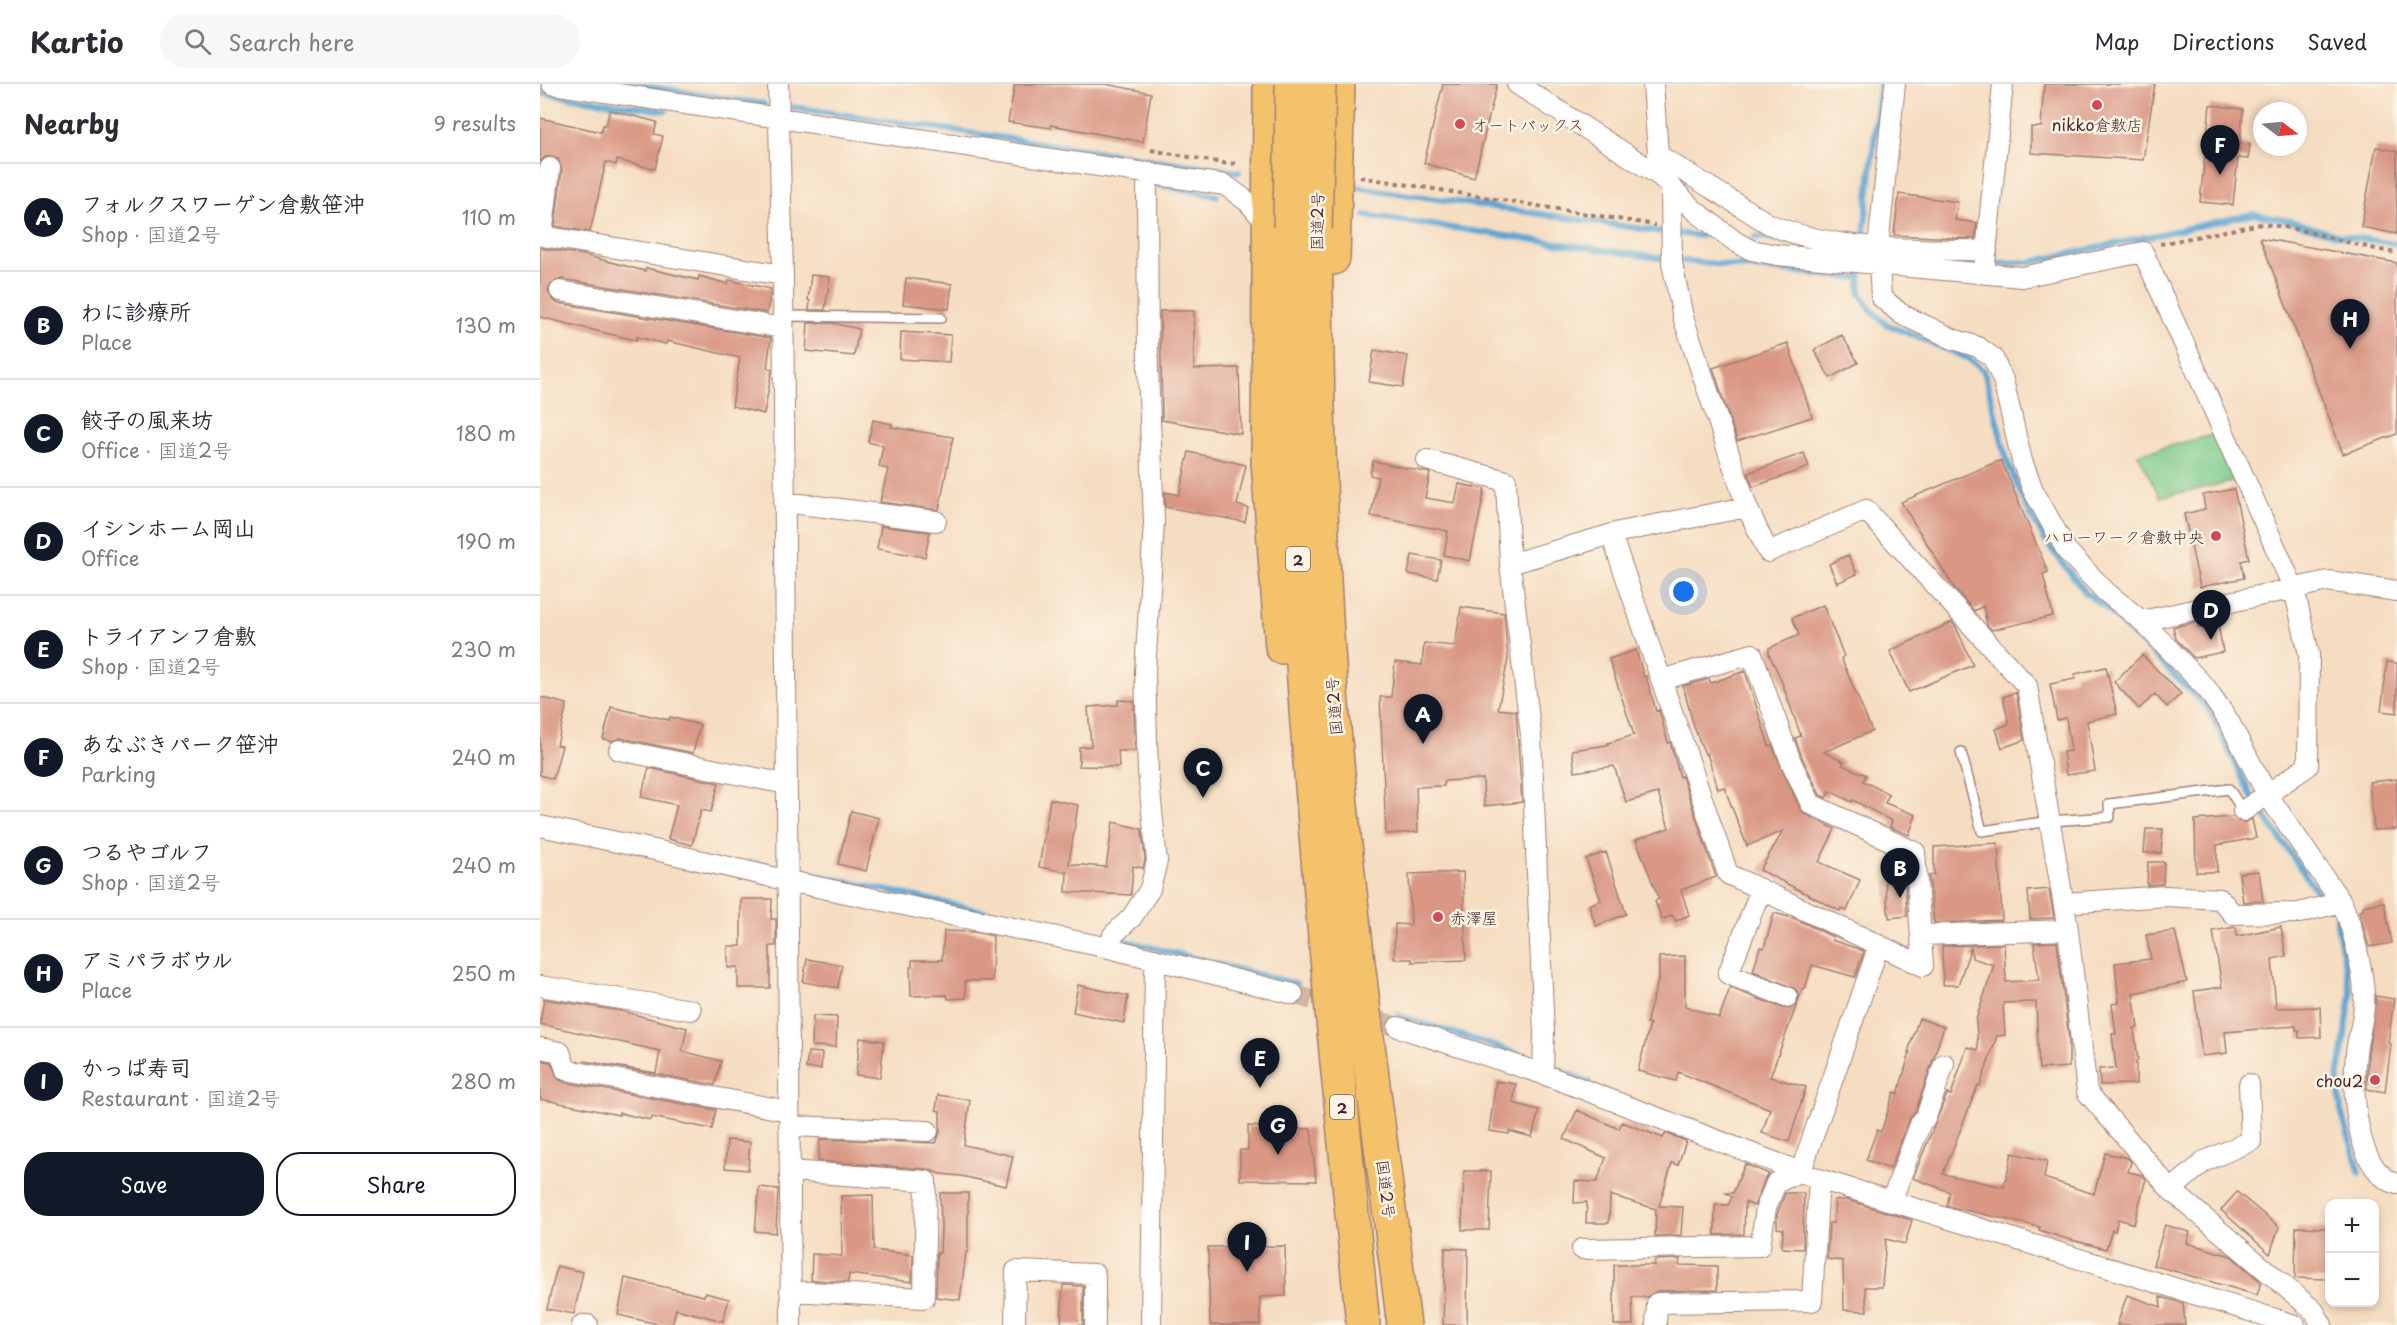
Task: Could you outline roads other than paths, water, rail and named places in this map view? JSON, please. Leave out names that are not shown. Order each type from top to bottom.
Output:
[{"type":"highway","points":[[1270,84],[1291,227]]},
{"type":"highway","name":"国道2号","points":[[1292,84],[1293,467],[1304,679],[1320,890],[1364,1325]]},
{"type":"highway","name":"国道2号","points":[[1319,84],[1291,227],[1318,468],[1329,666],[1353,921],[1404,1325]]},
{"type":"highway","points":[[1329,666],[1341,619],[1333,230],[1338,84]]},
{"type":"street","points":[[552,84],[779,117],[1148,179],[1225,185],[1248,202],[1291,227]]},
{"type":"street","points":[[778,84],[783,275],[786,784],[789,881],[784,1114],[789,1171],[791,1325]]},
{"type":"street","points":[[1517,84],[1665,181],[1720,232],[1751,250],[1777,255],[1830,249]]},
{"type":"street","points":[[1653,84],[1658,155],[1665,181],[1672,260],[1683,317],[1747,507],[1768,552],[1866,510],[2027,686],[2068,930],[2087,1092],[2171,1190],[2314,1311],[2322,1325]]},
{"type":"street","points":[[1895,84],[1867,255],[1881,297],[1901,314],[1953,339],[1978,347],[1993,358],[2003,380],[2022,460],[2033,490],[2067,551],[2106,591],[2142,621],[2207,689],[2228,720],[2267,794],[2341,902],[2350,918],[2365,996],[2356,1054],[2355,1090],[2358,1129],[2372,1164],[2381,1175],[2397,1184]]},
{"type":"street","points":[[1986,262],[2003,84]]},
{"type":"street","points":[[1658,155],[1769,224],[1830,249],[1867,255],[1986,262],[2022,277],[2143,252],[2294,589],[2309,654],[2307,766],[2243,811]]},
{"type":"street","points":[[550,168],[542,236],[783,275]]},
{"type":"street","points":[[1111,942],[1132,917],[1150,889],[1157,861],[1148,772],[1144,672],[1154,522],[1148,369],[1148,179]]},
{"type":"street","points":[[560,291],[783,322]]},
{"type":"street","points":[[1426,460],[1506,481],[1510,564],[1531,735],[1543,1067]]},
{"type":"street","points":[[784,502],[936,521]]},
{"type":"street","points":[[1510,564],[1611,534],[1747,507]]},
{"type":"street","points":[[1611,534],[1661,680],[1728,874],[1923,966],[1915,852],[1811,804],[1791,762],[1752,654],[1661,680]]},
{"type":"street","points":[[2142,621],[2328,581],[2397,591]]},
{"type":"street","points":[[619,750],[786,784]]},
{"type":"street","points":[[540,826],[789,881],[1111,942],[1155,959],[1293,994]]},
{"type":"street","points":[[1761,889],[1728,974],[1787,997]]},
{"type":"street","points":[[2064,903],[2166,896],[2220,899],[2233,914],[2299,913],[2341,902]]},
{"type":"street","points":[[1922,935],[2068,930]]},
{"type":"street","points":[[1656,1325],[1657,1303],[1812,1301],[1807,1169],[1879,945]]},
{"type":"street","points":[[1150,1325],[1155,959]]},
{"type":"street","points":[[540,986],[691,1010]]},
{"type":"street","points":[[1398,1027],[1543,1067],[1674,1126],[2295,1325]]},
{"type":"street","points":[[540,1048],[560,1052],[566,1070],[784,1114],[928,1131]]},
{"type":"street","points":[[1894,1195],[1921,1122],[1926,1117],[1944,1064]]},
{"type":"street","points":[[2171,1190],[2205,1161],[2251,1141],[2249,1084]]},
{"type":"street","points":[[1582,1249],[1760,1246],[1766,1208],[1776,1183],[1807,1169]]},
{"type":"street","points":[[789,1171],[926,1181],[924,1298],[790,1291]]},
{"type":"street","points":[[1015,1325],[1016,1271],[1095,1274],[1095,1325]]},
{"type":"street","points":[[582,1325],[588,1325]]},
{"type":"lane","points":[[783,322],[941,318]]},
{"type":"lane","points":[[1961,752],[1982,831],[2050,821],[2110,817],[2109,804],[2229,789],[2243,811]]},
{"type":"waterway","points":[[628,84],[764,104]]},
{"type":"waterway","points":[[1863,244],[1880,84]]},
{"type":"waterway","points":[[540,93],[666,111]]},
{"type":"waterway","points":[[792,107],[1239,172]]},
{"type":"waterway","points":[[1150,183],[1217,196]]},
{"type":"waterway","points":[[1356,187],[1702,236]]},
{"type":"waterway","points":[[1936,259],[2002,263],[2031,262],[2253,214],[2290,221],[2337,235],[2397,244]]},
{"type":"waterway","points":[[1364,215],[1665,259],[1859,278]]},
{"type":"waterway","points":[[1767,232],[1779,239],[1791,241]]},
{"type":"waterway","points":[[1755,237],[1775,238]]},
{"type":"waterway","points":[[1861,266],[1860,293],[1870,309],[1886,324],[1969,359],[1984,371],[2007,461],[2025,504],[2046,542],[2086,593],[2106,608],[2208,708],[2253,799]]},
{"type":"waterway","points":[[2264,815],[2323,901]]},
{"type":"waterway","points":[[750,862],[773,867]]},
{"type":"waterway","points":[[802,872],[1074,931]]},
{"type":"waterway","points":[[2336,919],[2351,995],[2338,1079],[2341,1111],[2360,1173]]},
{"type":"waterway","points":[[1093,935],[1126,941],[1297,984]]},
{"type":"waterway","points":[[1398,1015],[1519,1054],[1589,1082]]},
{"type":"tunnel","points":[[1293,994],[1398,1027]]},
{"type":"place","name":"nikko倉敷店","points":[[2097,105]]},
{"type":"place","name":"オートバックス","points":[[1460,124]]},
{"type":"place","name":"あなぶきパーク笹沖","points":[[2220,175]]},
{"type":"place","name":"アミパラボウル","points":[[2350,349]]},
{"type":"place","name":"ハローワーク倉敷中央","points":[[2216,536]]},
{"type":"place","name":"イシンホーム岡山","points":[[2211,640]]},
{"type":"place","name":"フォルクスワーゲン倉敷笹沖","points":[[1423,744]]},
{"type":"place","name":"餃子の風来坊","points":[[1203,798]]},
{"type":"place","name":"わに診療所","points":[[1900,898]]},
{"type":"place","name":"赤澤屋","points":[[1438,917]]},
{"type":"place","name":"chou2","points":[[2375,1080]]},
{"type":"place","name":"トライアンフ倉敷","points":[[1260,1088]]},
{"type":"place","name":"つるやゴルフ","points":[[1278,1155]]},
{"type":"place","name":"かっぱ寿司","points":[[1247,1272]]}]
